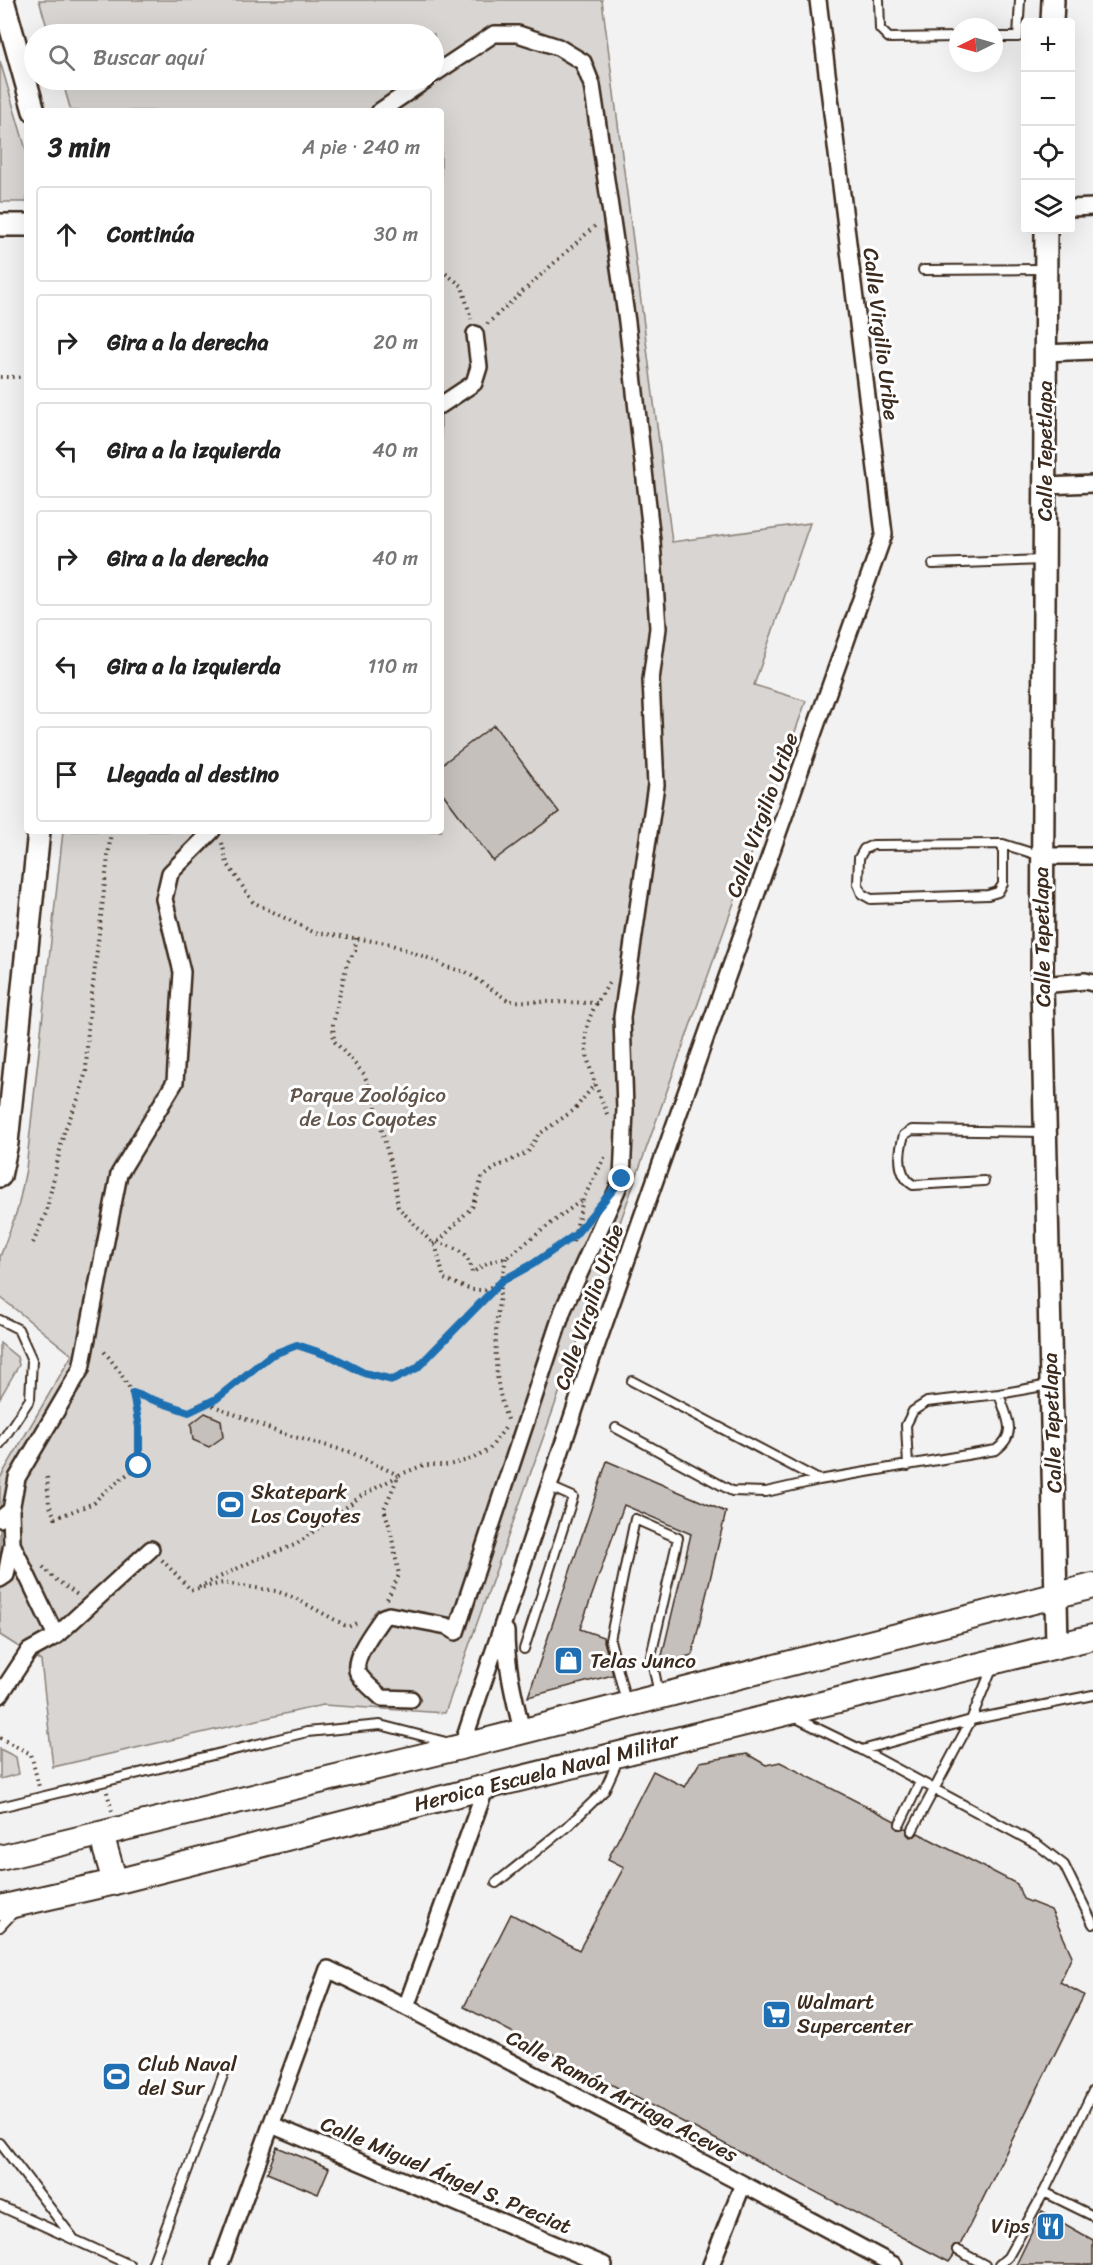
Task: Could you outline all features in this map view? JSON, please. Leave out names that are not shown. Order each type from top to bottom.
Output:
[{"type":"main road","points":[[0,1857],[462,1746],[1093,1586]]},
{"type":"main road","name":"Heroica Escuela Naval Militar","points":[[11,1905],[115,1882],[784,1712],[1093,1637]]},
{"type":"main road","points":[[101,1834],[115,1882]]},
{"type":"street","points":[[3,0],[24,75]]},
{"type":"street","name":"Calle Virgilio Uribe","points":[[462,1746],[591,1361],[884,534],[818,0]]},
{"type":"street","points":[[1052,18],[1053,0]]},
{"type":"street","points":[[411,1699],[382,1698],[358,1674],[356,1666],[358,1656],[383,1617],[389,1615],[447,1626],[456,1632],[563,1310],[622,1179],[625,1109],[622,1017],[656,785],[651,680],[658,628],[652,541],[627,322],[592,85],[583,62],[558,47],[518,34],[494,34],[444,67]]},
{"type":"street","points":[[28,90],[33,108]]},
{"type":"street","points":[[384,108],[411,90]]},
{"type":"street","points":[[1075,208],[1093,207]]},
{"type":"street","points":[[0,225],[24,225]]},
{"type":"street","name":"Calle Tepetlapa","points":[[1046,234],[1042,985],[1057,1644]]},
{"type":"street","points":[[444,403],[474,383],[478,367],[475,334]]},
{"type":"street","points":[[1046,353],[1093,351]]},
{"type":"street","points":[[1046,486],[1093,484]]},
{"type":"street","points":[[0,1176],[8,1131],[39,834]]},
{"type":"street","points":[[56,1636],[12,1544],[6,1515],[17,1478],[81,1369],[119,1174],[175,1082],[182,972],[164,899],[170,873],[217,836]]},
{"type":"street","points":[[1041,856],[1093,856]]},
{"type":"street","points":[[1042,985],[1085,981],[1093,983]]},
{"type":"street","points":[[0,1579],[6,1575],[12,1544]]},
{"type":"street","points":[[0,1695],[28,1651],[56,1636],[151,1549]]},
{"type":"street","name":"Calle Virgilio Uribe","points":[[506,1619],[508,1663],[522,1731]]},
{"type":"street","points":[[406,2007],[486,1787]]},
{"type":"street","name":"Calle Ramón Arriaga Aceves","points":[[272,2125],[328,1969],[406,2007],[894,2265]]},
{"type":"street","points":[[220,2265],[272,2125]]},
{"type":"street","name":"Calle Miguel Ángel S. Preciat","points":[[272,2125],[604,2265]]},
{"type":"street","points":[[711,2265],[743,2184]]},
{"type":"lane","points":[[879,0],[880,29],[889,38],[949,38]]},
{"type":"lane","points":[[1003,38],[1018,38],[1020,0]]},
{"type":"lane","points":[[923,270],[1046,269]]},
{"type":"lane","points":[[933,564],[1044,560]]},
{"type":"lane","points":[[1004,844],[1003,884],[998,892],[988,895],[872,899],[862,894],[858,884],[859,858],[864,849],[873,845],[1004,844],[1041,856]]},
{"type":"lane","points":[[984,1181],[913,1185],[905,1180],[901,1171],[900,1149],[904,1135],[912,1130],[1046,1132]]},
{"type":"lane","points":[[0,1320],[18,1329],[32,1360],[30,1399],[0,1444]]},
{"type":"lane","points":[[632,1381],[819,1480]]},
{"type":"lane","points":[[908,1466],[906,1425],[914,1411],[927,1402],[999,1394],[1050,1384]]},
{"type":"lane","points":[[616,1428],[732,1491],[766,1492],[819,1480],[996,1450],[1007,1442],[1010,1430],[999,1394]]},
{"type":"lane","points":[[524,1649],[573,1497],[550,1488]]},
{"type":"lane","points":[[626,1704],[610,1640],[635,1519],[678,1538],[651,1656],[659,1696]]},
{"type":"lane","points":[[912,1830],[971,1720],[996,1660]]},
{"type":"lane","points":[[862,1750],[971,1720],[1093,1695]]},
{"type":"lane","points":[[784,1712],[862,1750],[1038,1845],[1064,1865],[1093,1924]]},
{"type":"lane","points":[[0,1808],[307,1732],[380,1725],[462,1746]]},
{"type":"lane","points":[[496,1883],[570,1824],[604,1791],[621,1753]]},
{"type":"lane","points":[[900,1824],[920,1782]]},
{"type":"lane","points":[[0,1927],[11,1905]]},
{"type":"lane","points":[[153,2265],[225,2070]]},
{"type":"lane","points":[[999,2265],[1008,2257],[1044,2192],[1093,2091]]},
{"type":"lane","points":[[0,2143],[74,2239]]},
{"type":"lane","points":[[1044,2192],[1093,2216]]},
{"type":"lane","points":[[0,2206],[130,2265]]},
{"type":"lane","points":[[957,2250],[985,2265]]},
{"type":"path","points":[[444,272],[462,286],[475,334],[601,220],[602,232]]},
{"type":"path","points":[[0,377],[24,377]]},
{"type":"path","points":[[33,1243],[45,1213],[64,1132],[79,1097],[86,1071],[88,1028],[111,834]]},
{"type":"path","points":[[217,836],[227,863],[253,902],[313,932],[387,943],[436,961],[447,968],[466,972],[509,1001],[598,1004]]},
{"type":"path","points":[[356,938],[355,951],[347,963],[333,1024],[334,1041],[364,1074],[374,1101],[395,1180],[398,1207],[435,1243],[457,1249],[467,1257],[472,1273],[489,1262],[506,1258],[583,1199]]},
{"type":"path","points":[[608,1116],[590,1073],[586,1035],[588,1020],[613,976]]},
{"type":"path","points":[[435,1243],[472,1207],[482,1178],[495,1168],[528,1152],[538,1136],[574,1110],[595,1084]]},
{"type":"path","points":[[573,1245],[583,1199],[604,1161],[606,1152]]},
{"type":"path","points":[[435,1243],[444,1279],[472,1290],[485,1290],[533,1264],[575,1235],[582,1227]]},
{"type":"path","points":[[506,1258],[496,1311],[496,1359],[499,1399],[508,1424]]},
{"type":"path","points":[[133,1393],[189,1412],[216,1399],[271,1355],[297,1345],[333,1357],[364,1373],[393,1380],[417,1368],[502,1281]]},
{"type":"path","points":[[47,1477],[49,1504],[55,1518],[94,1503],[139,1466],[139,1427],[133,1393],[99,1345],[86,1346]]},
{"type":"path","points":[[207,1403],[280,1432],[350,1452],[399,1475]]},
{"type":"path","points":[[191,1590],[255,1560],[297,1544],[361,1496],[399,1475],[424,1465],[448,1465],[472,1459],[489,1450],[513,1416]]},
{"type":"path","points":[[383,1608],[399,1575],[384,1509],[399,1475]]},
{"type":"path","points":[[151,1549],[191,1590]]},
{"type":"path","points":[[191,1590],[223,1583],[276,1591],[295,1598],[348,1626],[363,1621]]},
{"type":"path","points":[[0,1738],[31,1754],[41,1797]]},
{"type":"green space","name":"Parque Zoológico de Los Coyotes","points":[[39,0],[602,0],[672,542],[810,523],[754,685],[806,701],[445,1713],[323,1705],[53,1767],[41,1661],[0,1635],[0,1478],[72,1355],[0,1297],[0,1257],[18,1208],[26,1169],[63,834],[444,834],[444,108],[70,108],[65,90],[444,90],[444,24],[46,24]]},
{"type":"green space","points":[[0,61],[24,143],[24,202],[0,202]]},
{"type":"green space","points":[[0,1343],[17,1357],[19,1365],[0,1398]]},
{"type":"green space","points":[[0,1749],[16,1757],[19,1774],[0,1779]]},
{"type":"building","points":[[494,725],[559,812],[493,861],[444,795],[444,763]]},
{"type":"building","points":[[205,1413],[221,1420],[223,1437],[209,1447],[193,1440],[191,1424]]},
{"type":"building","points":[[607,1461],[726,1512],[692,1655],[660,1664],[691,1534],[624,1505],[580,1629],[603,1637],[613,1675],[528,1697]]},
{"type":"building","name":"Walmart Supercenter","points":[[747,1754],[766,1765],[780,1762],[895,1821],[897,1829],[907,1828],[907,1834],[910,1837],[918,1833],[1017,1884],[1023,1899],[1051,1910],[1072,1956],[1060,1982],[1084,1995],[960,2245],[954,2245],[952,2248],[954,2255],[949,2262],[464,2007],[511,1914],[579,1950],[624,1867],[608,1859],[653,1771],[685,1787],[700,1762]]},
{"type":"building","points":[[277,2147],[329,2168],[318,2194],[267,2173]]},
{"type":"building","name":"Vips","points":[[1042,2211],[1093,2240],[1093,2265],[1016,2265]]},
{"type":"place","name":"Skatepark Los Coyotes","points":[[230,1504]]},
{"type":"place","name":"Telas Junco","points":[[569,1661]]},
{"type":"place","name":"Walmart Supercenter","points":[[776,2014]]},
{"type":"place","name":"Club Naval del Sur","points":[[117,2076]]},
{"type":"place","name":"Vips","points":[[1051,2226]]},
{"type":"route","points":[[139,1466],[139,1427],[133,1393],[189,1412],[216,1399],[271,1355],[297,1345],[333,1357],[364,1373],[393,1380],[417,1368],[502,1281],[533,1264],[575,1235],[622,1179]]}]
